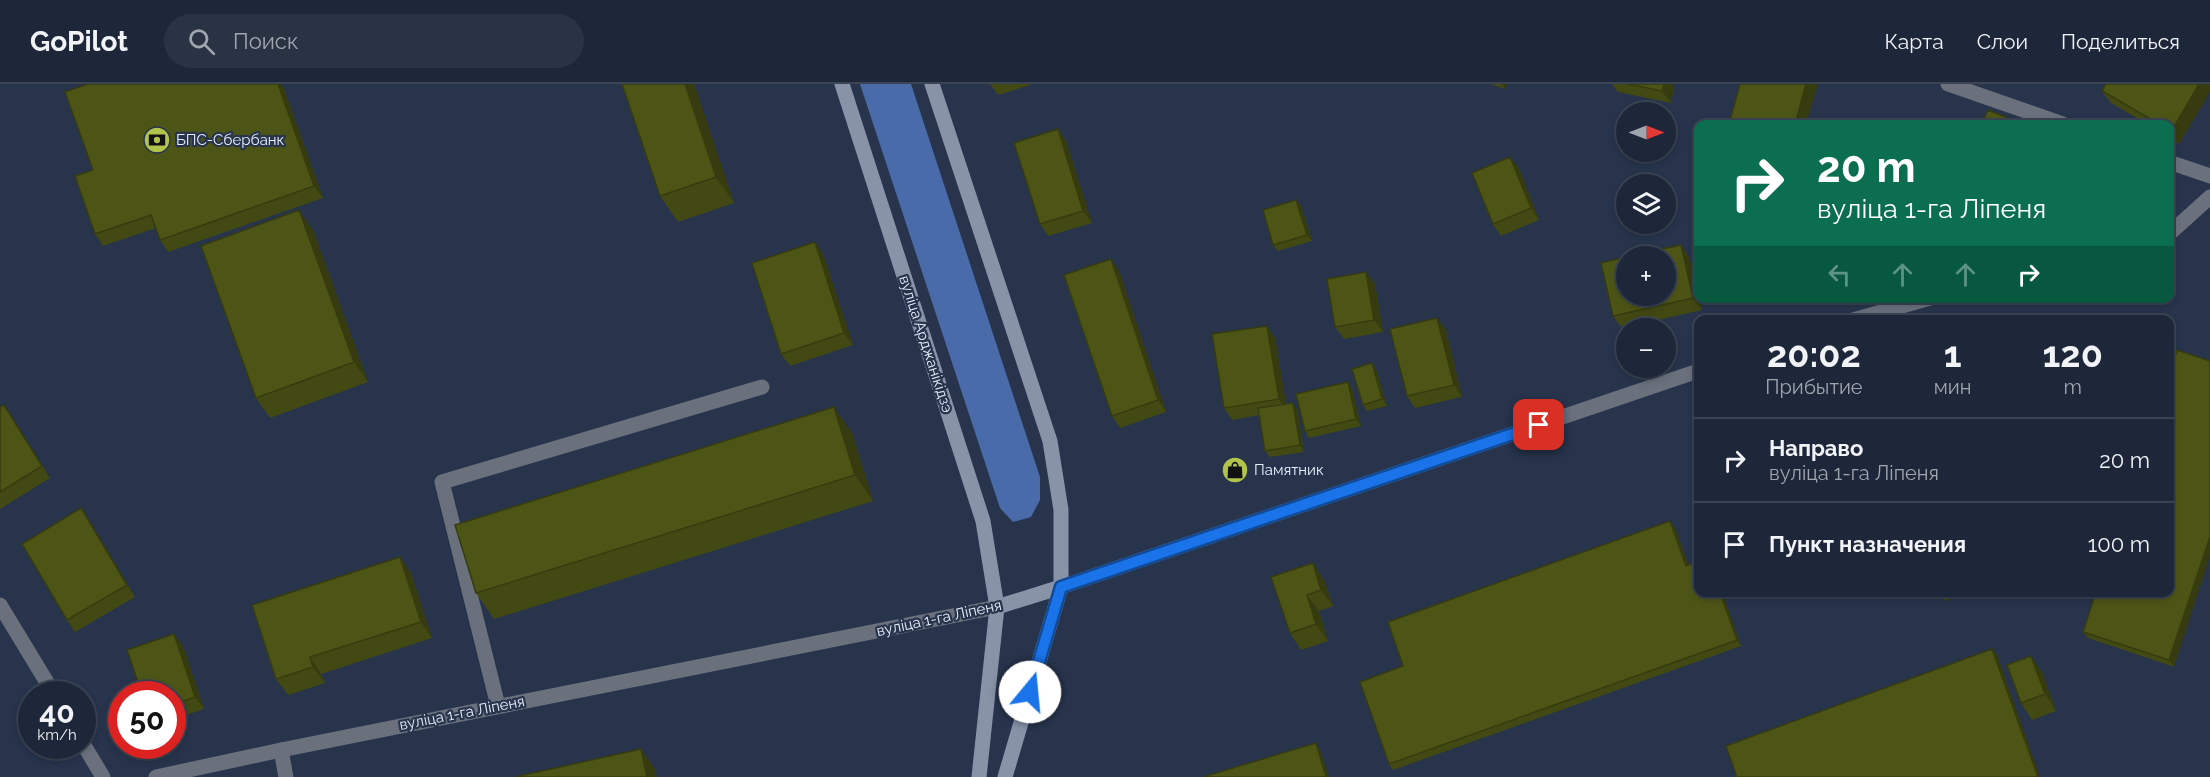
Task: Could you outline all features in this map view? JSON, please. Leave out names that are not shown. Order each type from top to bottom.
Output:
[{"type":"main road","name":"вуліца Арджанікідзэ","points":[[842,84],[983,521],[997,607],[979,777]]},
{"type":"main road","points":[[932,84],[1050,441],[1061,510],[1061,587],[1005,777]]},
{"type":"main road","name":"вуліца 1-га Ліпеня","points":[[997,607],[1061,587]]},
{"type":"street","points":[[1948,84],[2052,120]]},
{"type":"street","points":[[2174,164],[2210,176]]},
{"type":"street","points":[[2174,229],[2210,197]]},
{"type":"street","points":[[1870,315],[1912,303]]},
{"type":"street","name":"вуліца 1-га Ліпеня","points":[[1061,587],[1694,372]]},
{"type":"street","points":[[498,706],[442,482],[762,387]]},
{"type":"street","points":[[0,606],[46,681]]},
{"type":"street","name":"вуліца 1-га Ліпеня","points":[[156,777],[176,775],[281,750],[997,607]]},
{"type":"street","points":[[281,750],[286,777]]},
{"type":"street","points":[[92,759],[103,777]]},
{"type":"shaded area","points":[[860,84],[911,84],[1040,477],[1040,500],[1031,517],[1013,522],[1000,508]]},
{"type":"building","points":[[88,84],[278,84],[314,186],[160,240],[151,215],[95,234],[75,176],[93,170],[65,92]]},
{"type":"building","points":[[622,84],[685,84],[716,177],[660,196]]},
{"type":"building","points":[[1628,84],[1664,84],[1662,91]]},
{"type":"building","points":[[1740,84],[1806,84],[1796,120],[1730,120]]},
{"type":"building","points":[[2106,84],[2199,84],[2174,127],[2174,120],[2152,120],[2102,91]]},
{"type":"building","points":[[1988,110],[2013,120],[1984,120]]},
{"type":"building","points":[[1058,129],[1083,211],[1040,224],[1014,143]]},
{"type":"building","points":[[1510,157],[1531,208],[1493,224],[1472,173]]},
{"type":"building","points":[[1296,200],[1307,235],[1273,245],[1263,210]]},
{"type":"building","points":[[299,210],[354,362],[256,398],[201,246]]},
{"type":"building","points":[[815,242],[844,333],[781,354],[752,263]]},
{"type":"building","points":[[1681,245],[1693,298],[1676,302],[1676,246]]},
{"type":"building","points":[[1111,259],[1158,400],[1112,416],[1064,275]]},
{"type":"building","points":[[1616,259],[1616,306],[1657,306],[1613,316],[1601,263]]},
{"type":"building","points":[[1366,272],[1374,320],[1335,327],[1327,279]]},
{"type":"building","points":[[1437,318],[1454,385],[1407,396],[1390,329]]},
{"type":"building","points":[[1267,326],[1279,399],[1224,408],[1212,334]]},
{"type":"building","points":[[2177,350],[2210,361],[2210,537],[2169,660],[2083,632],[2094,597],[2174,597],[2174,359]]},
{"type":"building","points":[[1372,363],[1382,399],[1363,405],[1352,369]]},
{"type":"building","points":[[1348,382],[1356,419],[1305,431],[1296,394]]},
{"type":"building","points":[[1293,403],[1300,445],[1265,451],[1258,408]]},
{"type":"building","points":[[4,405],[42,466],[0,492],[0,407]]},
{"type":"building","points":[[834,407],[855,475],[476,593],[455,525]]},
{"type":"building","points":[[81,508],[127,585],[67,620],[22,544]]},
{"type":"building","points":[[1670,521],[1686,566],[1694,563],[1694,597],[1722,597],[1737,640],[1389,764],[1360,682],[1403,666],[1388,622]]},
{"type":"building","points":[[400,557],[421,622],[310,657],[313,667],[276,679],[252,605]]},
{"type":"building","points":[[1313,563],[1321,590],[1307,595],[1316,624],[1290,633],[1271,577]]},
{"type":"building","points":[[174,634],[195,697],[186,700],[186,681],[138,681],[127,650]]},
{"type":"building","points":[[1992,649],[2038,777],[1737,777],[1726,746]]},
{"type":"building","points":[[2031,656],[2045,694],[2021,703],[2007,665]]},
{"type":"building","points":[[1316,743],[1326,777],[1203,777]]},
{"type":"building","points":[[641,749],[647,777],[515,777]]},
{"type":"place","name":"БПС-Сбербанк","points":[[157,140]]},
{"type":"place","name":"Памятник","points":[[1235,470]]},
{"type":"route","points":[[1030,692],[1061,587],[1539,425]]}]
